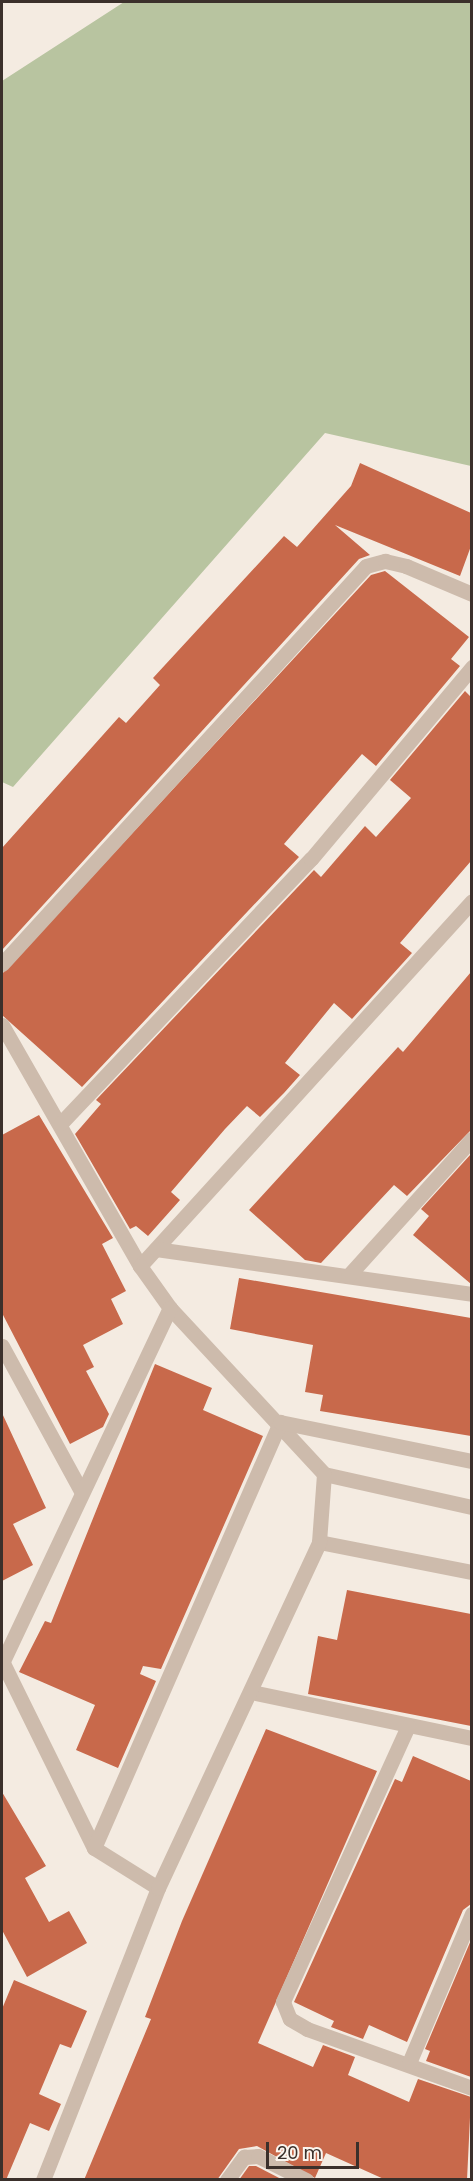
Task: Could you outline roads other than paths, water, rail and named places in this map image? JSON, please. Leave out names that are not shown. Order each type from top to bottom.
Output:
[{"type":"street","points":[[2,964],[366,566],[385,561],[406,566],[471,594]]},
{"type":"street","points":[[61,1123],[311,859],[471,667]]},
{"type":"street","points":[[140,1266],[471,901]]},
{"type":"street","points":[[2,1025],[61,1123],[140,1266],[170,1308],[280,1422],[324,1474],[471,1507]]},
{"type":"street","points":[[348,1276],[471,1139]]},
{"type":"street","points":[[156,1249],[471,1294]]},
{"type":"street","points":[[158,1888],[94,1848],[2,1662],[170,1308]]},
{"type":"street","points":[[2,1346],[82,1493]]},
{"type":"street","points":[[280,1422],[471,1461]]},
{"type":"street","points":[[94,1848],[280,1422]]},
{"type":"street","points":[[43,2180],[158,1888],[319,1542],[324,1474]]},
{"type":"street","points":[[319,1542],[471,1572]]},
{"type":"street","points":[[251,1692],[471,1738]]},
{"type":"street","points":[[408,1726],[283,2002],[291,2019],[307,2029],[409,2063],[471,2088]]},
{"type":"street","points":[[409,2063],[471,1914]]},
{"type":"street","points":[[227,2180],[244,2157],[258,2156],[306,2180]]}]
